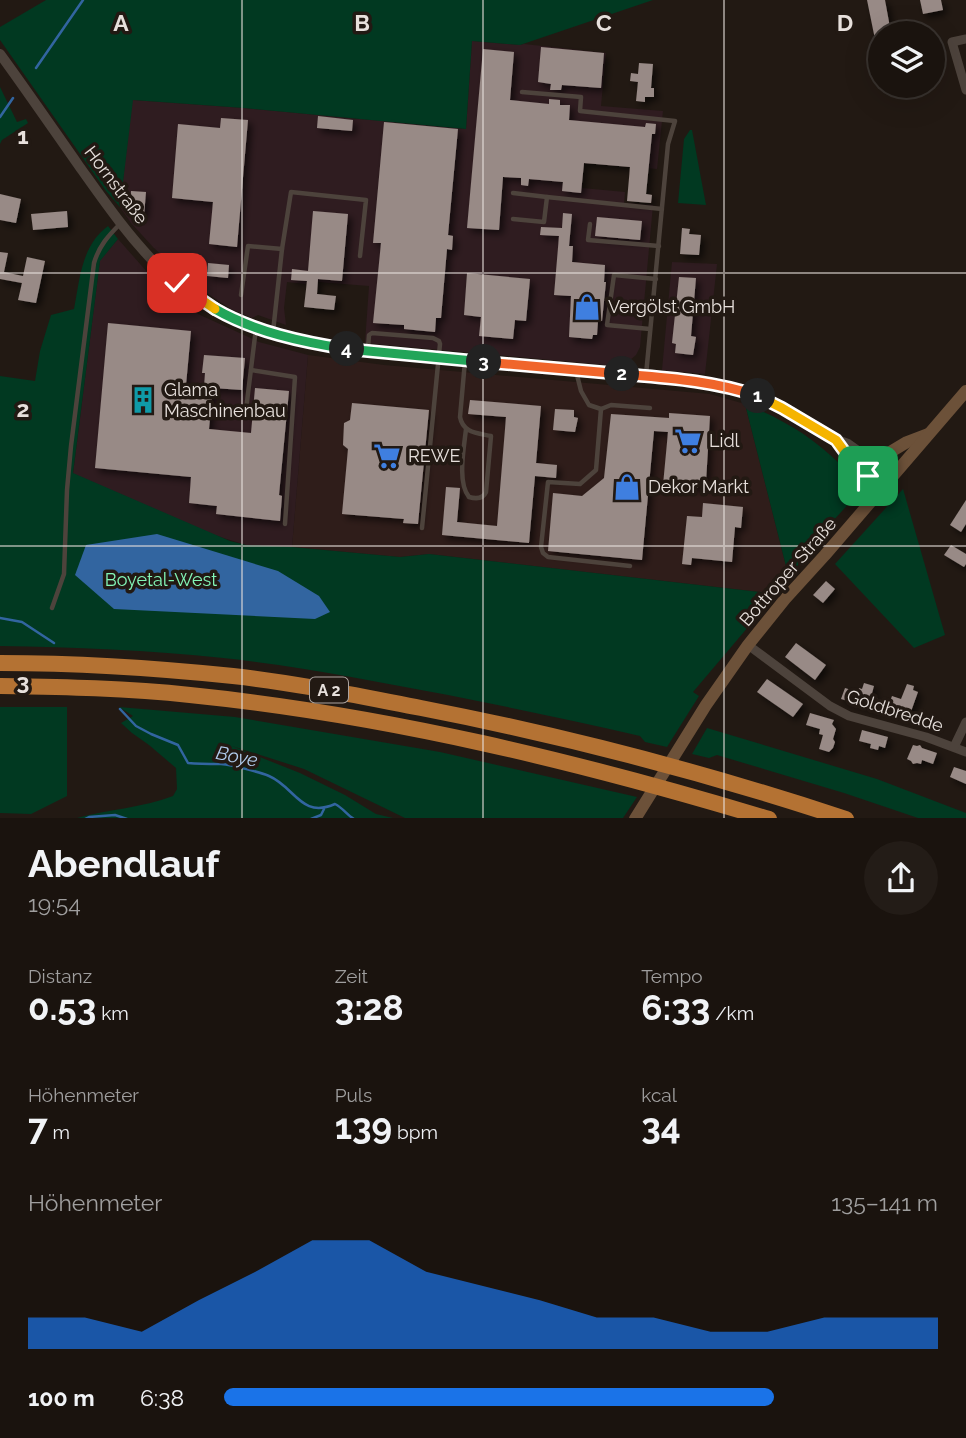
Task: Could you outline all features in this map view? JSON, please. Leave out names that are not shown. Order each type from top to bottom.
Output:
[{"type":"highway","name":"A 2","points":[[0,663],[134,667],[234,676],[325,689],[501,724],[651,760],[846,818]]},
{"type":"highway","name":"A 2","points":[[0,686],[166,693],[366,720],[638,780],[769,818]]},
{"type":"main road","name":"Bottroper Straße","points":[[635,818],[748,645],[966,391]]},
{"type":"main road","points":[[865,456],[887,454],[928,434]]},
{"type":"street","points":[[966,39],[952,42],[966,90]]},
{"type":"street","name":"Hornstraße","points":[[0,54],[121,224],[177,283],[220,311],[273,333],[322,345],[704,382],[742,391],[782,408],[836,440],[848,444],[865,456],[886,485]]},
{"type":"street","name":"Hornstraße","points":[[836,440],[844,451],[886,485]]},
{"type":"street","name":"Goldbredde","points":[[748,645],[830,706],[849,716],[926,737],[966,752]]},
{"type":"street","points":[[954,747],[966,722]]},
{"type":"lane","points":[[522,92],[581,97],[580,111],[675,121],[668,144],[645,376]]},
{"type":"lane","points":[[273,333],[291,192],[366,200],[360,256]]},
{"type":"lane","points":[[513,193],[662,209]]},
{"type":"lane","points":[[513,219],[544,222],[547,197]]},
{"type":"lane","points":[[52,608],[64,574],[71,446],[94,263],[103,241],[121,224]]},
{"type":"lane","points":[[590,224],[588,240],[659,246]]},
{"type":"lane","points":[[241,295],[248,246],[282,248]]},
{"type":"lane","points":[[650,329],[607,325],[614,275],[656,279]]},
{"type":"lane","points":[[220,411],[246,410],[256,327]]},
{"type":"lane","points":[[368,351],[369,335],[372,333],[433,338],[440,344],[422,528]]},
{"type":"lane","points":[[465,360],[461,424],[466,429],[491,436],[486,492],[480,498],[470,497],[465,492],[462,480],[466,429]]},
{"type":"lane","points":[[251,370],[295,377],[285,524]]},
{"type":"lane","points":[[575,371],[589,405],[601,410],[611,405],[650,408]]},
{"type":"lane","points":[[601,410],[596,470],[580,484],[548,482],[541,547],[548,557],[630,566]]},
{"type":"shaded area","points":[[472,41],[606,53],[601,106],[663,111],[657,169],[584,163],[582,188],[625,192],[624,203],[653,205],[640,347],[629,361],[628,367],[365,343],[369,286],[287,282],[284,308],[286,325],[258,315],[252,318],[231,309],[199,288],[199,285],[153,247],[120,207],[132,100],[466,129]]},
{"type":"shaded area","points":[[118,239],[156,282],[198,314],[259,342],[308,355],[292,547],[246,545],[71,490],[100,260]]},
{"type":"shaded area","points":[[672,262],[717,264],[705,374],[662,370]]},
{"type":"shaded area","points":[[308,355],[384,365],[710,394],[745,404],[789,578],[776,594],[429,554],[400,557],[292,547]]},
{"type":"green space","points":[[46,0],[653,0],[520,45],[472,41],[466,129],[133,100],[120,207],[0,40],[0,27]]},
{"type":"green space","points":[[0,87],[17,122],[26,119],[28,123],[0,144]]},
{"type":"green space","points":[[690,130],[706,205],[678,203],[684,139]]},
{"type":"green space","name":"Boyetal-West","points":[[108,226],[118,239],[100,261],[73,473],[230,541],[246,545],[400,557],[429,554],[776,594],[693,692],[699,696],[667,747],[645,742],[640,736],[544,715],[392,684],[280,665],[139,651],[0,646],[0,376],[35,381],[40,351],[51,315],[74,309],[87,253],[99,234]]},
{"type":"green space","points":[[745,404],[771,415],[808,437],[830,454],[859,485],[856,496],[817,538],[789,578]]},
{"type":"green space","points":[[903,489],[945,635],[914,648],[835,564]]},
{"type":"green space","points":[[0,707],[67,707],[67,796],[31,814],[0,813]]},
{"type":"green space","points":[[119,707],[235,717],[440,752],[637,797],[623,818],[405,818],[304,769],[232,746],[300,773],[376,814],[393,818],[77,818],[161,800],[173,796],[177,789],[176,768],[121,723],[133,716]]},
{"type":"green space","points":[[707,728],[877,779],[966,813],[966,818],[918,818],[717,755],[709,758],[692,754]]},
{"type":"water","points":[[157,534],[278,571],[319,596],[330,612],[315,619],[114,609],[75,575],[86,545]]},
{"type":"building","points":[[867,0],[885,0],[889,21],[871,21]]},
{"type":"building","points":[[920,0],[941,0],[943,10],[923,14]]},
{"type":"building","points":[[541,47],[604,53],[601,88],[562,85],[561,90],[550,90],[551,84],[538,82]]},
{"type":"building","points":[[483,49],[514,52],[510,100],[549,104],[549,99],[560,100],[560,105],[570,105],[569,120],[645,127],[646,123],[656,124],[655,134],[652,134],[646,194],[652,195],[651,203],[627,201],[630,167],[584,163],[581,193],[562,191],[563,182],[529,179],[528,186],[521,185],[521,178],[503,177],[499,230],[467,228]]},
{"type":"building","points":[[639,63],[653,64],[651,88],[654,88],[654,97],[645,97],[645,102],[636,101],[638,82],[630,81],[631,73],[638,74]]},
{"type":"building","points":[[318,116],[353,120],[352,131],[317,128]]},
{"type":"building","points":[[221,118],[248,120],[237,247],[209,244],[213,202],[172,198],[178,124],[220,128]]},
{"type":"building","points":[[384,122],[458,129],[448,235],[453,236],[452,250],[447,249],[441,318],[436,318],[435,332],[404,329],[404,325],[373,323],[381,243],[373,243]]},
{"type":"building","points":[[131,191],[146,192],[144,216],[129,214]]},
{"type":"building","points":[[0,194],[21,199],[16,223],[0,220]]},
{"type":"building","points":[[67,211],[68,227],[33,230],[31,214]]},
{"type":"building","points":[[313,211],[348,214],[342,281],[318,279],[317,294],[336,296],[334,310],[304,307],[307,281],[291,280],[292,269],[308,271]]},
{"type":"building","name":"Vergölst GmbH","points":[[563,213],[572,214],[569,246],[573,246],[572,262],[605,265],[602,321],[598,321],[597,335],[593,335],[592,339],[569,337],[571,296],[554,295],[559,236],[540,235],[541,227],[562,228]]},
{"type":"building","points":[[597,217],[642,221],[640,240],[595,236]]},
{"type":"building","points":[[682,228],[690,229],[689,234],[701,235],[699,255],[680,254]]},
{"type":"building","points":[[0,252],[8,253],[4,272],[23,276],[27,257],[45,261],[36,303],[18,300],[22,283],[0,279]]},
{"type":"building","points":[[208,263],[229,265],[228,278],[207,276]]},
{"type":"building","points":[[467,273],[530,279],[526,321],[515,320],[513,339],[479,336],[481,317],[464,315]]},
{"type":"building","points":[[679,277],[696,278],[691,336],[696,337],[693,355],[675,353],[676,344],[672,343]]},
{"type":"building","points":[[108,323],[191,331],[186,385],[204,387],[204,355],[245,358],[242,390],[213,388],[209,429],[251,433],[255,388],[289,391],[279,495],[282,496],[280,521],[216,514],[217,506],[189,503],[191,477],[95,468]]},
{"type":"building","points":[[470,400],[541,406],[536,463],[557,465],[556,478],[535,476],[529,543],[442,535],[446,487],[460,488],[457,522],[497,526],[506,417],[468,414]]},
{"type":"building","points":[[352,403],[429,410],[418,524],[403,523],[404,519],[342,514],[348,449],[343,445],[344,423],[350,420]]},
{"type":"building","points":[[555,409],[574,410],[574,417],[578,418],[575,432],[553,430]]},
{"type":"building","name":"Dekor Markt","points":[[669,413],[710,416],[706,482],[698,481],[698,488],[663,485],[668,432],[654,431],[642,560],[548,551],[553,493],[582,496],[604,478],[611,414],[669,418]]},
{"type":"building","points":[[966,500],[966,524],[961,532],[950,525]]},
{"type":"building","points":[[703,503],[743,507],[741,528],[735,527],[732,562],[692,558],[691,565],[682,564],[687,516],[702,517]]},
{"type":"building","points":[[951,545],[966,554],[964,567],[944,555]]},
{"type":"building","points":[[826,581],[835,589],[823,603],[813,595]]},
{"type":"building","points":[[796,643],[826,665],[815,680],[785,657]]},
{"type":"building","points":[[767,679],[803,704],[793,717],[757,692]]},
{"type":"building","points":[[864,683],[874,686],[871,697],[881,700],[878,710],[841,699],[845,688],[858,692]]},
{"type":"building","points":[[907,684],[914,686],[913,690],[918,692],[909,717],[887,709],[892,696],[901,699]]},
{"type":"building","points":[[810,713],[834,720],[832,724],[836,729],[833,739],[835,742],[829,752],[819,749],[823,735],[819,734],[820,729],[806,725]]},
{"type":"building","points":[[862,730],[888,737],[885,748],[870,748],[871,744],[859,741]]},
{"type":"building","points":[[913,745],[920,745],[937,753],[933,764],[922,760],[921,764],[913,764],[907,759]]},
{"type":"building","points":[[954,767],[966,771],[966,784],[950,777]]},
{"type":"waterway","points":[[36,68],[83,0]]},
{"type":"waterway","points":[[0,117],[13,98]]},
{"type":"waterway","name":"Boye","points":[[0,618],[22,622],[54,643]]},
{"type":"waterway","name":"Boye","points":[[120,709],[136,726],[178,745],[188,763],[226,765],[265,774],[278,781],[306,805],[323,808],[335,804],[353,818]]},
{"type":"waterway","points":[[314,818],[321,815],[324,809]]},
{"type":"waterway","points":[[87,818],[115,815],[124,818]]},
{"type":"place","name":"Vergölst GmbH","points":[[587,307]]},
{"type":"place","name":"Glama Maschinenbau","points":[[143,400]]},
{"type":"place","name":"Lidl","points":[[688,441]]},
{"type":"place","name":"REWE","points":[[387,456]]},
{"type":"place","name":"Dekor Markt","points":[[627,487]]},
{"type":"route","points":[[177,283],[201,300],[240,321],[273,333],[322,345],[383,353],[670,378],[738,390],[782,408],[836,440],[868,476]]}]
